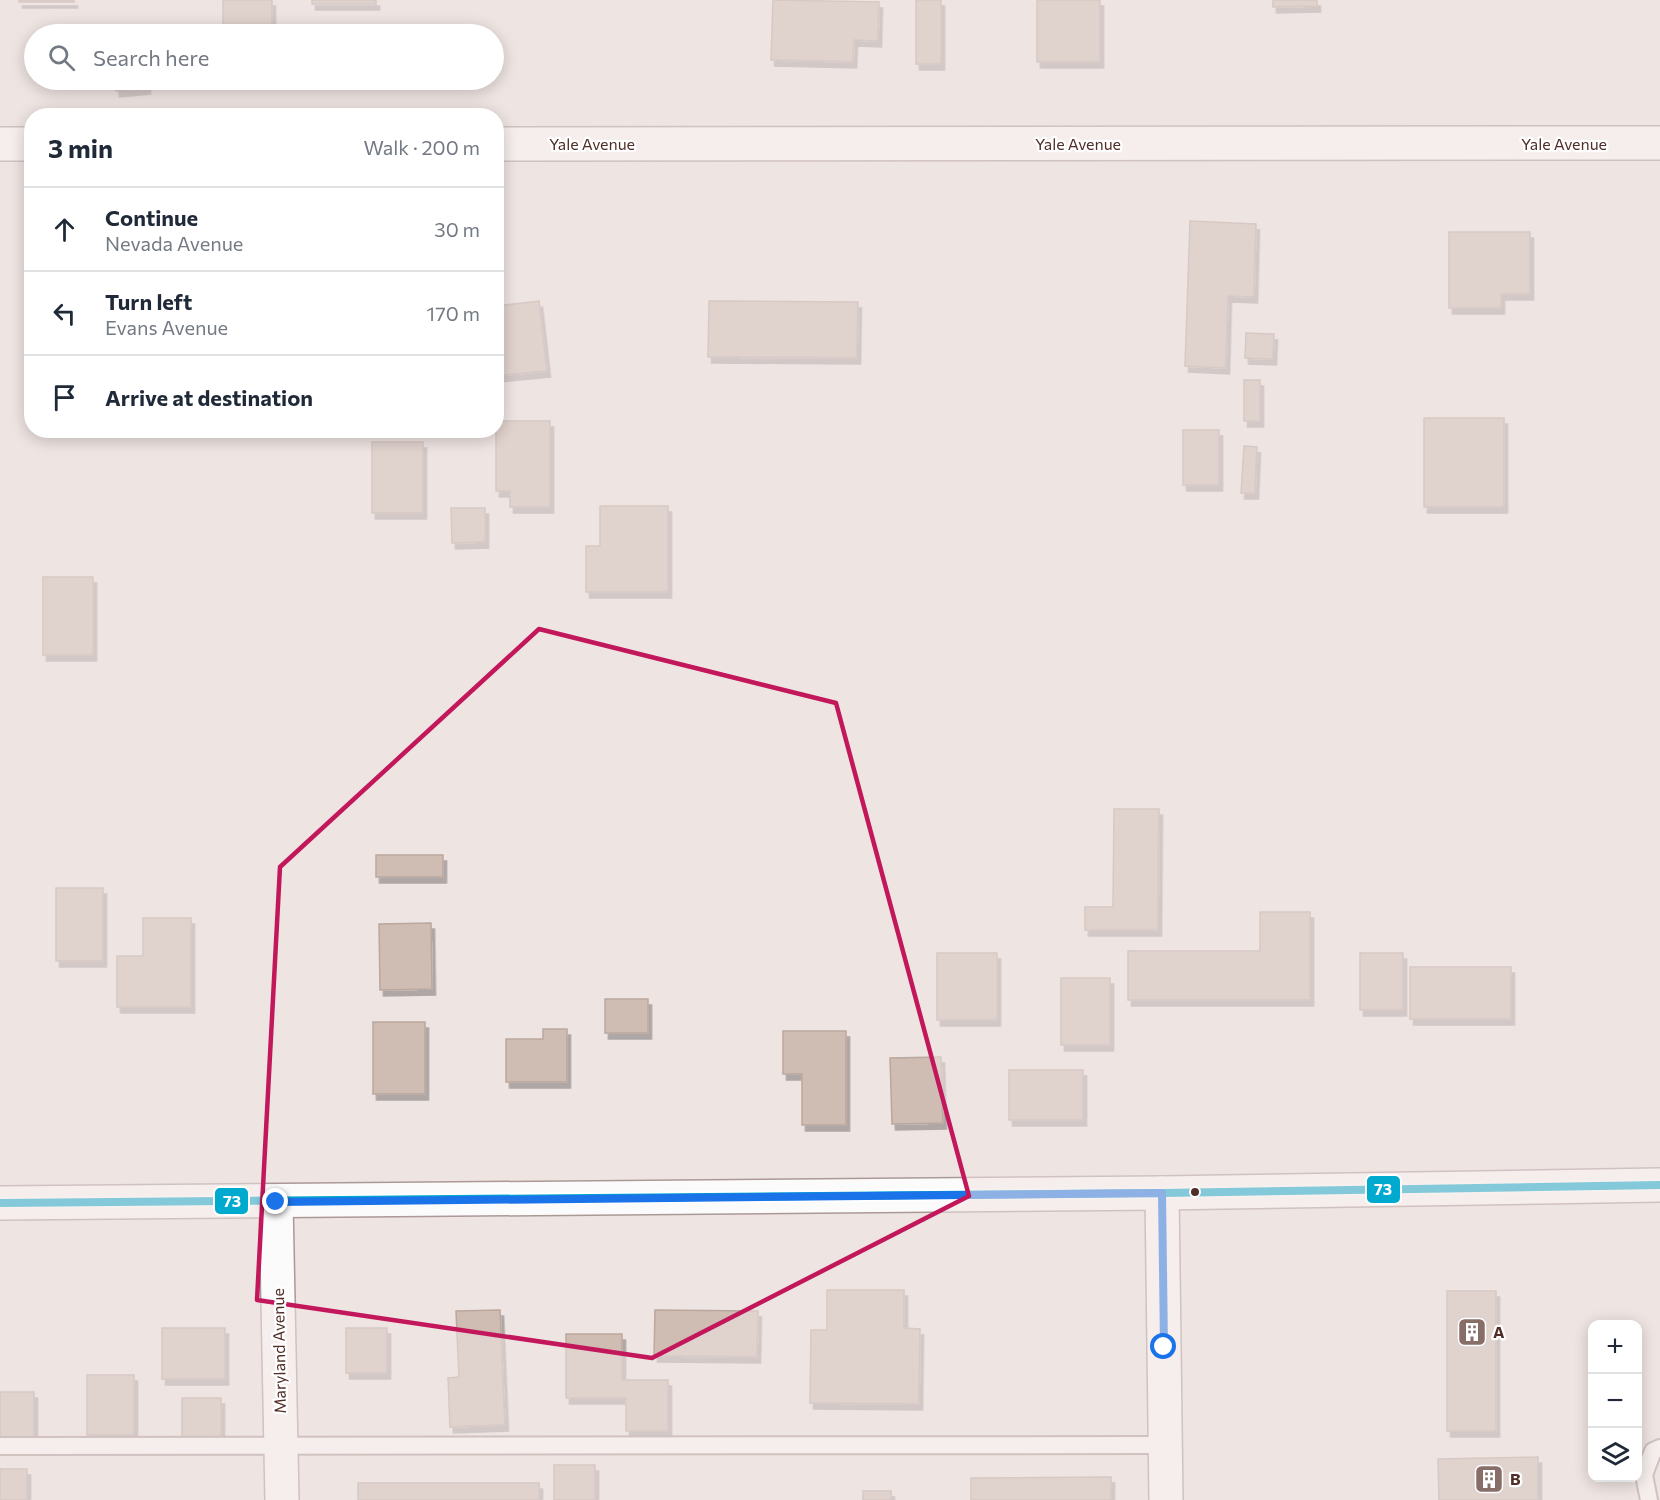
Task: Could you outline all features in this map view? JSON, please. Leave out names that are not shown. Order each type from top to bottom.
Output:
[{"type":"street","name":"Yale Avenue","points":[[504,144],[1660,143]]},
{"type":"street","points":[[0,144],[24,144]]},
{"type":"street","points":[[0,1203],[1162,1193],[1660,1185]]},
{"type":"street","points":[[1162,1193],[1166,1500]]},
{"type":"street","name":"Maryland Avenue","points":[[276,1202],[282,1500]]},
{"type":"lane","points":[[0,1446],[1165,1445]]},
{"type":"lane","points":[[1649,1500],[1644,1475],[1653,1451],[1660,1448]]},
{"type":"highlighted area","points":[[539,629],[836,703],[969,1196],[652,1358],[257,1300],[280,867]]},
{"type":"building","points":[[19,0],[74,0],[74,2],[19,2]]},
{"type":"building","points":[[223,0],[272,0],[272,24],[223,24]]},
{"type":"building","points":[[312,0],[376,0],[376,4],[312,4]]},
{"type":"building","points":[[773,0],[879,2],[878,41],[854,40],[853,62],[771,60]]},
{"type":"building","points":[[916,0],[941,0],[941,64],[916,64]]},
{"type":"building","points":[[1037,0],[1100,0],[1100,62],[1037,62]]},
{"type":"building","points":[[1273,0],[1317,0],[1317,6],[1273,7]]},
{"type":"building","points":[[1190,221],[1256,224],[1254,297],[1228,296],[1226,368],[1185,366]]},
{"type":"building","points":[[1449,232],[1530,232],[1530,294],[1501,294],[1501,308],[1449,308]]},
{"type":"building","points":[[539,301],[547,371],[504,375],[504,305]]},
{"type":"building","points":[[709,301],[858,302],[857,358],[708,357]]},
{"type":"building","points":[[1246,333],[1274,334],[1273,359],[1245,358]]},
{"type":"building","points":[[1244,380],[1260,380],[1260,421],[1244,421]]},
{"type":"building","points":[[1424,418],[1504,418],[1504,507],[1424,507]]},
{"type":"building","points":[[504,421],[550,421],[550,507],[510,507],[510,491],[496,491],[496,438],[504,438]]},
{"type":"building","points":[[1183,430],[1219,430],[1219,485],[1183,485]]},
{"type":"building","points":[[372,442],[423,442],[423,513],[372,513]]},
{"type":"building","points":[[1244,446],[1257,447],[1255,493],[1241,493]]},
{"type":"building","points":[[600,506],[668,506],[668,592],[586,592],[586,546],[600,546]]},
{"type":"building","points":[[451,508],[485,508],[485,542],[452,543]]},
{"type":"building","points":[[43,577],[93,577],[93,655],[43,655]]},
{"type":"building","points":[[1114,809],[1159,809],[1158,930],[1085,930],[1085,907],[1113,907]]},
{"type":"building","points":[[376,855],[443,855],[443,877],[376,877]]},
{"type":"building","points":[[56,888],[103,888],[103,961],[56,961]]},
{"type":"building","points":[[1260,912],[1310,912],[1310,1000],[1128,1000],[1128,951],[1260,951]]},
{"type":"building","points":[[143,918],[191,918],[191,1007],[117,1007],[117,956],[143,956]]},
{"type":"building","points":[[431,923],[432,989],[380,990],[379,924]]},
{"type":"building","points":[[937,953],[997,953],[997,1020],[937,1020]]},
{"type":"building","points":[[1360,953],[1403,953],[1403,1010],[1360,1010]]},
{"type":"building","points":[[1410,967],[1511,967],[1511,1019],[1410,1019]]},
{"type":"building","points":[[1061,978],[1110,978],[1110,1045],[1061,1045]]},
{"type":"building","points":[[605,999],[648,999],[648,1033],[605,1033]]},
{"type":"building","points":[[373,1022],[425,1022],[425,1094],[373,1094]]},
{"type":"building","points":[[543,1029],[567,1029],[567,1082],[506,1082],[506,1039],[543,1039]]},
{"type":"building","points":[[783,1031],[846,1031],[846,1125],[802,1125],[802,1074],[783,1074]]},
{"type":"building","points":[[941,1057],[943,1123],[892,1124],[890,1058]]},
{"type":"building","points":[[1009,1070],[1083,1070],[1083,1120],[1009,1120]]},
{"type":"building","points":[[827,1290],[904,1290],[904,1328],[920,1329],[919,1404],[810,1403],[811,1330],[827,1330]]},
{"type":"building","name":"A","points":[[1447,1291],[1496,1291],[1496,1431],[1447,1431]]},
{"type":"building","points":[[500,1310],[505,1425],[450,1427],[448,1378],[459,1377],[456,1311]]},
{"type":"building","points":[[655,1310],[758,1311],[757,1357],[654,1356]]},
{"type":"building","points":[[162,1328],[225,1328],[225,1379],[162,1379]]},
{"type":"building","points":[[346,1328],[387,1328],[387,1373],[346,1373]]},
{"type":"building","points":[[566,1334],[622,1334],[622,1380],[668,1380],[668,1431],[626,1431],[626,1398],[566,1398]]},
{"type":"building","points":[[87,1375],[134,1375],[134,1435],[87,1435]]},
{"type":"building","points":[[0,1392],[34,1392],[34,1440],[0,1440]]},
{"type":"building","points":[[182,1398],[221,1398],[221,1440],[182,1440]]},
{"type":"building","name":"B","points":[[1538,1457],[1538,1500],[1439,1500],[1438,1459]]},
{"type":"building","points":[[554,1465],[595,1465],[595,1500],[554,1500]]},
{"type":"building","points":[[0,1469],[27,1469],[27,1500],[0,1500]]},
{"type":"building","points":[[1111,1477],[1111,1500],[971,1500],[971,1478]]},
{"type":"building","points":[[358,1483],[539,1483],[539,1500],[358,1500]]},
{"type":"building","points":[[863,1491],[891,1491],[891,1500],[863,1500]]},
{"type":"transit line","name":"73","points":[[0,1203],[1162,1193],[1660,1185]]},
{"type":"place","name":"A","points":[[1472,1332]]},
{"type":"place","name":"B","points":[[1489,1479]]},
{"type":"route","points":[[276,1202],[1162,1193],[1164,1347]]}]
